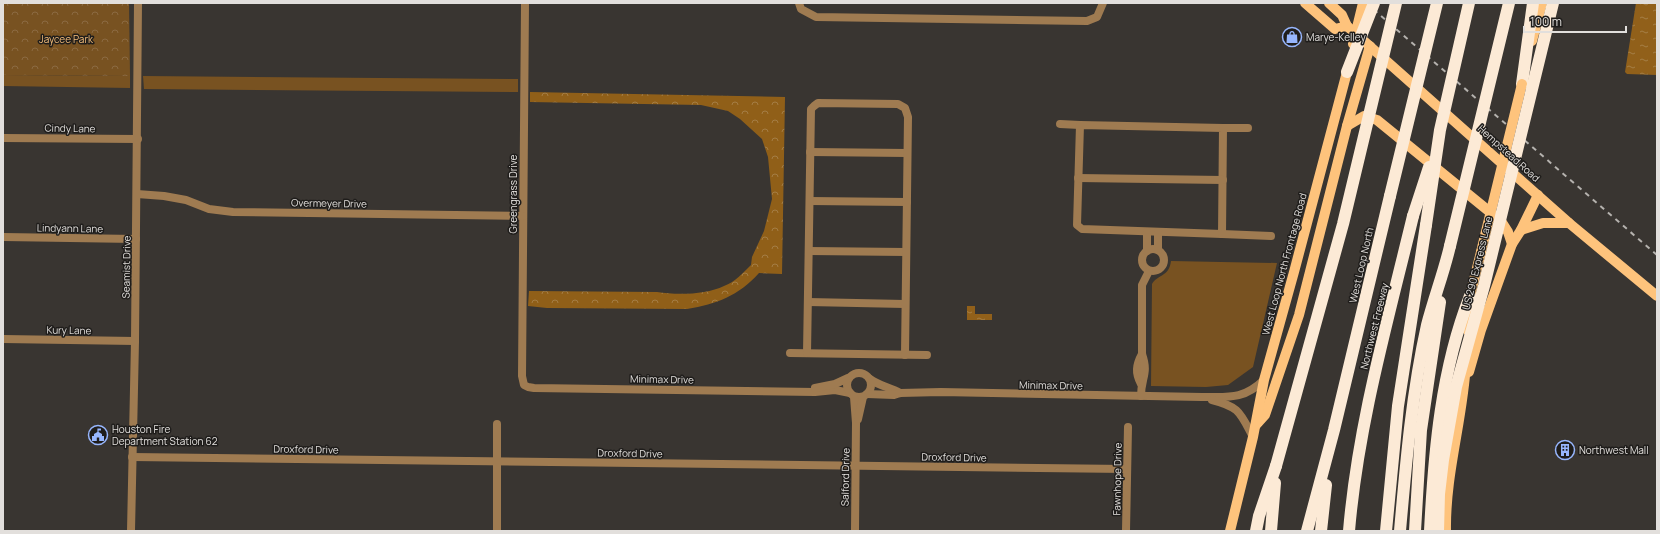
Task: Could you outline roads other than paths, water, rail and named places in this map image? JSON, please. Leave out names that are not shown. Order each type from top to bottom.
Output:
[{"type":"highway","points":[[1347,72],[1374,3]]},
{"type":"highway","points":[[1256,531],[1259,516],[1276,466],[1344,224],[1396,3]]},
{"type":"highway","name":"West Loop North","points":[[1307,531],[1334,430],[1437,3]]},
{"type":"highway","points":[[1386,531],[1398,406],[1440,130],[1469,3]]},
{"type":"highway","points":[[1400,531],[1405,475],[1418,374],[1428,324],[1443,276],[1509,3]]},
{"type":"highway","points":[[1522,84],[1533,3]]},
{"type":"highway","name":"US 290 Express Lane","points":[[1438,531],[1439,494],[1443,460],[1456,387],[1484,286],[1552,3]]},
{"type":"highway","name":"Northwest Freeway","points":[[1350,531],[1355,478],[1366,413],[1413,216],[1440,130]]},
{"type":"highway","points":[[1415,531],[1417,476],[1421,430],[1439,314],[1443,276]]},
{"type":"highway","points":[[1430,531],[1437,441],[1446,385],[1461,318],[1470,296]]},
{"type":"highway","points":[[1321,531],[1321,515],[1334,430]]},
{"type":"highway","points":[[1271,531],[1276,466]]},
{"type":"main road","points":[[1305,3],[1335,29],[1347,26]]},
{"type":"main road","name":"Hempstead Road","points":[[1329,3],[1342,15],[1347,26],[1568,223],[1657,296]]},
{"type":"main road","name":"West Loop North Frontage Road","points":[[1230,531],[1256,425],[1264,380],[1324,161],[1363,3]]},
{"type":"main road","points":[[1446,531],[1446,507],[1465,387],[1470,296],[1542,3]]},
{"type":"main road","points":[[1256,425],[1265,415],[1298,315],[1347,126],[1370,46]]},
{"type":"main road","points":[[1347,126],[1364,116],[1377,120],[1501,221],[1508,232],[1512,244]]},
{"type":"main road","points":[[1465,387],[1481,330],[1512,244],[1521,230],[1538,195]]},
{"type":"main road","points":[[1521,230],[1531,225],[1543,223],[1568,223]]},
{"type":"street","name":"Seamist Drive","points":[[131,531],[136,341],[138,3]]},
{"type":"street","name":"Greengrass Drive","points":[[524,385],[522,376],[525,3]]},
{"type":"street","points":[[800,6],[816,17],[1087,21],[1097,17],[1103,3]]},
{"type":"street","points":[[807,353],[811,110],[818,103],[898,104],[905,108],[908,117],[905,355]]},
{"type":"street","points":[[1060,124],[1248,128]]},
{"type":"street","points":[[1080,125],[1077,225],[1082,230],[1272,236]]},
{"type":"street","points":[[1222,234],[1223,128]]},
{"type":"street","name":"Cindy Lane","points":[[3,138],[138,139]]},
{"type":"street","points":[[810,152],[907,153]]},
{"type":"street","points":[[1078,178],[1223,180]]},
{"type":"street","name":"Overmeyer Drive","points":[[137,194],[164,196],[186,200],[209,209],[233,212],[523,216]]},
{"type":"street","points":[[810,201],[907,202]]},
{"type":"street","points":[[1147,251],[1150,249],[1158,250],[1163,255],[1164,263],[1157,271],[1149,271],[1143,267],[1141,260],[1147,251],[1148,232]]},
{"type":"street","points":[[1158,232],[1158,250]]},
{"type":"street","name":"Lindyann Lane","points":[[3,237],[136,239]]},
{"type":"street","points":[[809,251],[906,252]]},
{"type":"street","points":[[1141,396],[1141,384],[1145,377],[1145,364],[1142,354],[1142,285],[1149,271]]},
{"type":"street","points":[[808,302],[905,304]]},
{"type":"street","name":"Kury Lane","points":[[3,339],[136,341]]},
{"type":"street","points":[[790,353],[927,355]]},
{"type":"street","points":[[858,372],[864,374],[870,379],[871,387],[859,395],[846,386],[848,378],[858,372]]},
{"type":"street","name":"Minimax Drive","points":[[800,391],[835,384],[848,378]]},
{"type":"street","name":"Minimax Drive","points":[[870,379],[877,384],[895,389],[900,393]]},
{"type":"street","name":"Minimax Drive","points":[[524,385],[534,388],[815,392],[835,390],[859,395],[894,395],[900,393],[1202,398],[1239,396],[1248,393],[1264,380]]},
{"type":"street","name":"Salford Drive","points":[[855,531],[856,423],[859,395]]},
{"type":"street","name":"Minimax Drive","points":[[1202,398],[1233,406],[1244,419],[1253,437]]},
{"type":"street","points":[[497,424],[497,531]]},
{"type":"street","name":"Fawnhope Drive","points":[[1126,531],[1128,427]]},
{"type":"street","name":"Droxford Drive","points":[[132,457],[1127,469]]},
{"type":"water","points":[[1636,3],[1657,3],[1657,75],[1627,74],[1625,72]]},
{"type":"water","points":[[967,306],[975,306],[975,314],[992,314],[992,320],[967,320]]},
{"type":"railway","points":[[1366,3],[1657,255]]},
{"type":"place","name":"Marye-Kelley","points":[[1292,37]]},
{"type":"place","name":"Houston Fire Department Station 62","points":[[98,435]]},
{"type":"place","name":"Northwest Mall","points":[[1565,450]]},
{"type":"park label","name":"Jaycee Park","points":[[66,39]]}]
